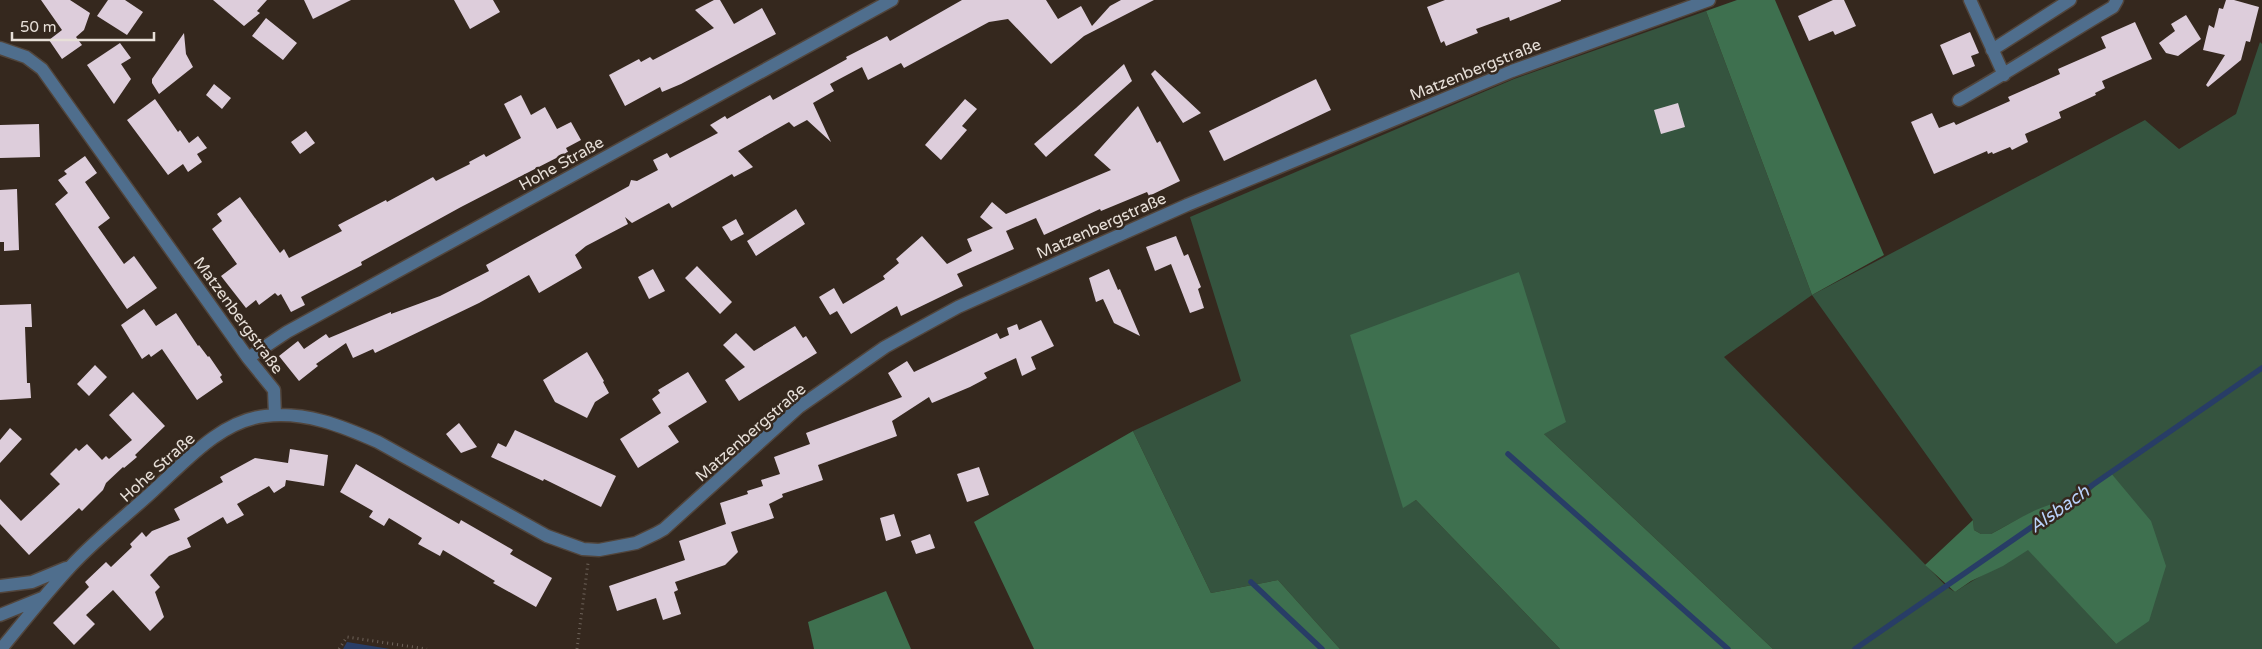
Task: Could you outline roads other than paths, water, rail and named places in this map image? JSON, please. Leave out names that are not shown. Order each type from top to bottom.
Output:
[{"type":"street","name":"Hohe Straße","points":[[248,358],[286,332],[892,0]]},
{"type":"street","name":"Matzenbergstraße","points":[[0,48],[26,57],[42,69],[248,358],[274,390],[275,415],[302,415],[350,429],[378,442],[547,536],[574,547],[590,550],[607,549],[636,543],[664,529],[799,407],[885,348],[958,306],[1186,205],[1512,71],[1709,0]]},
{"type":"street","points":[[1970,0],[2004,75]]},
{"type":"street","points":[[1992,50],[2070,0]]},
{"type":"street","points":[[1960,100],[2004,75],[2021,62],[2114,6],[2117,0]]},
{"type":"street","name":"Hohe Straße","points":[[1,649],[72,565],[196,452],[238,424],[255,418],[275,415]]},
{"type":"street","name":"Hohe Straße","points":[[0,586],[32,582],[49,577],[72,565]]},
{"type":"street","name":"Hohe Straße","points":[[0,614],[45,597]]},
{"type":"water","points":[[347,642],[390,649],[343,649]]},
{"type":"waterway","name":"Alsbach","points":[[1855,649],[2262,368]]},
{"type":"waterway","points":[[1508,454],[1728,649]]},
{"type":"waterway","points":[[1251,582],[1322,649]]}]
